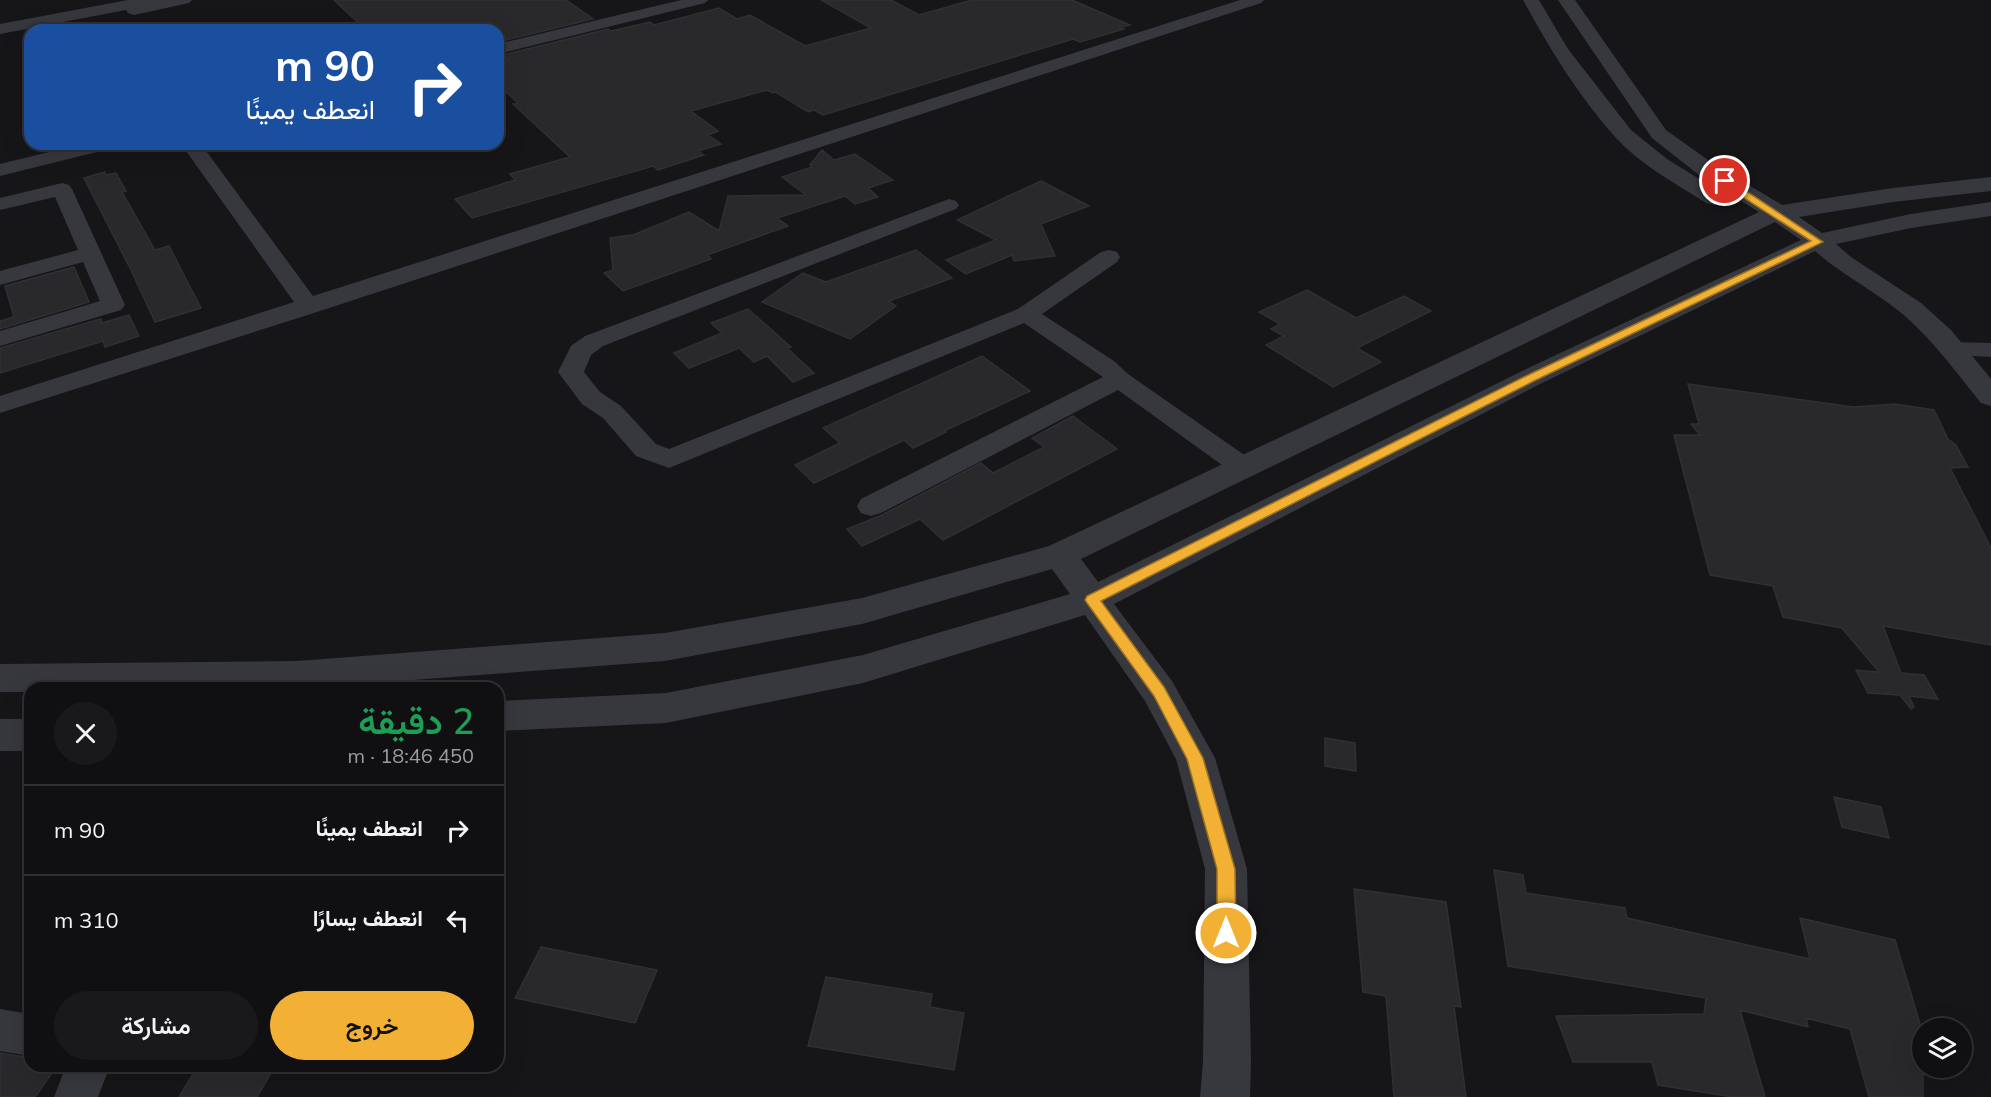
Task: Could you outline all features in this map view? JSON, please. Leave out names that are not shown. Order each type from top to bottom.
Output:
[{"type":"street","points":[[63,0],[74,19]]},
{"type":"street","points":[[55,24],[105,8],[153,0]]},
{"type":"street","points":[[105,8],[184,0]]},
{"type":"street","points":[[504,49],[700,0]]},
{"type":"street","points":[[0,405],[1257,0]]},
{"type":"street","points":[[1531,0],[1560,51],[1624,134],[1659,164],[1701,191],[1767,217],[1818,242],[1842,262],[1912,309],[1942,336],[1991,397]]},
{"type":"street","points":[[1566,0],[1659,134],[1767,217]]},
{"type":"street","points":[[504,37],[617,6],[650,1]]},
{"type":"street","points":[[37,24],[74,19]]},
{"type":"street","points":[[0,29],[24,26]]},
{"type":"street","points":[[0,37],[24,32]]},
{"type":"street","points":[[0,159],[38,150]]},
{"type":"street","points":[[0,170],[82,150]]},
{"type":"street","points":[[195,150],[309,307]]},
{"type":"street","points":[[0,678],[297,675],[665,647],[862,611],[1060,555],[1767,217],[1893,195],[1991,184]]},
{"type":"street","points":[[0,204],[62,189],[113,305],[0,339]]},
{"type":"street","points":[[950,205],[594,341],[580,351],[572,372],[591,398],[612,412],[646,450],[669,459],[1026,314],[1109,257]]},
{"type":"street","points":[[504,716],[666,708],[863,669],[1092,600],[1530,378],[1818,242],[1911,221],[1991,209]]},
{"type":"street","points":[[0,278],[90,253]]},
{"type":"street","points":[[1026,314],[1106,366],[1119,379],[1243,467]]},
{"type":"street","points":[[1953,349],[1991,350]]},
{"type":"street","points":[[871,506],[1119,379]]},
{"type":"street","points":[[1060,555],[1159,692],[1195,758],[1226,869],[1227,1062],[1225,1097]]},
{"type":"street","points":[[0,735],[24,735]]},
{"type":"street","points":[[0,1030],[24,1034]]},
{"type":"street","points":[[76,1097],[86,1072]]},
{"type":"building","points":[[334,0],[566,0],[593,19],[504,41],[504,24],[360,24]]},
{"type":"building","points":[[821,0],[891,0],[919,15],[972,0],[1072,0],[1130,25],[1120,27],[1124,29],[1080,42],[1073,39],[823,115],[814,110],[808,112],[776,92],[767,90],[691,111],[718,131],[708,135],[721,144],[698,151],[704,155],[658,170],[653,166],[472,218],[455,199],[515,180],[510,174],[570,157],[513,104],[518,103],[504,90],[504,61],[509,60],[504,55],[608,29],[611,31],[650,22],[654,25],[719,8],[737,19],[750,15],[805,46],[871,28]]},
{"type":"building","points":[[822,150],[834,160],[855,154],[893,180],[868,188],[878,197],[855,204],[845,196],[777,218],[788,226],[707,255],[711,259],[623,291],[604,273],[613,270],[610,238],[633,235],[689,212],[719,231],[728,196],[806,195],[782,177],[812,167],[810,165]]},
{"type":"building","points":[[105,172],[106,175],[116,173],[126,191],[122,192],[155,250],[169,246],[201,308],[155,322],[84,178]]},
{"type":"building","points":[[1041,181],[1089,206],[1041,224],[1055,256],[1014,261],[1012,255],[966,274],[946,260],[996,240],[957,220]]},
{"type":"building","points":[[916,250],[952,278],[889,301],[896,306],[850,339],[762,302],[803,273],[826,282]]},
{"type":"building","points":[[74,267],[89,302],[0,329],[0,321],[14,317],[5,286]]},
{"type":"building","points":[[1307,290],[1356,318],[1404,296],[1431,311],[1357,348],[1381,362],[1333,387],[1266,345],[1284,336],[1271,329],[1280,324],[1259,312]]},
{"type":"building","points":[[748,309],[791,347],[787,348],[814,373],[793,382],[767,356],[754,362],[739,348],[689,368],[674,353],[722,333],[711,323]]},
{"type":"building","points":[[129,315],[139,336],[105,347],[103,341],[0,373],[0,348],[97,320],[101,319],[102,323]]},
{"type":"building","points":[[982,356],[1030,391],[913,448],[904,440],[814,483],[795,465],[840,443],[823,428]]},
{"type":"building","points":[[1688,384],[1853,407],[1895,404],[1934,410],[1948,439],[1956,445],[1968,467],[1950,468],[1991,548],[1991,645],[1883,626],[1901,673],[1924,675],[1938,699],[1909,696],[1914,707],[1911,709],[1900,695],[1868,693],[1856,670],[1879,672],[1842,628],[1783,617],[1773,586],[1710,575],[1674,435],[1700,435],[1691,424],[1699,424]]},
{"type":"building","points":[[1073,416],[1117,449],[943,540],[920,519],[862,546],[847,529],[882,515],[981,463],[993,473],[1044,447],[1032,438]]},
{"type":"building","points":[[1325,738],[1355,743],[1356,771],[1325,766]]},
{"type":"building","points":[[1834,797],[1881,807],[1889,838],[1842,827]]},
{"type":"building","points":[[1494,870],[1523,875],[1526,893],[1625,908],[1627,918],[1810,959],[1800,918],[1895,940],[1918,1018],[1912,1018],[1912,1078],[1923,1078],[1923,1097],[1869,1097],[1850,1029],[1806,1018],[1808,1027],[1740,1010],[1765,1097],[1733,1097],[1658,1085],[1652,1062],[1573,1062],[1556,1016],[1704,1014],[1706,998],[1508,966]]},
{"type":"building","points":[[1354,889],[1446,902],[1461,1007],[1454,1006],[1466,1097],[1394,1097],[1386,996],[1363,992]]},
{"type":"building","points":[[541,947],[657,970],[635,1023],[515,998]]},
{"type":"building","points":[[826,977],[932,994],[930,1007],[964,1013],[954,1070],[808,1046]]},
{"type":"building","points":[[0,1053],[24,1057],[24,1072],[53,1072],[35,1097],[0,1097]]},
{"type":"building","points":[[194,1072],[272,1072],[257,1097],[179,1097]]},
{"type":"route","points":[[1226,933],[1226,869],[1195,758],[1159,692],[1092,600],[1530,378],[1818,242],[1778,213],[1725,181]]}]
